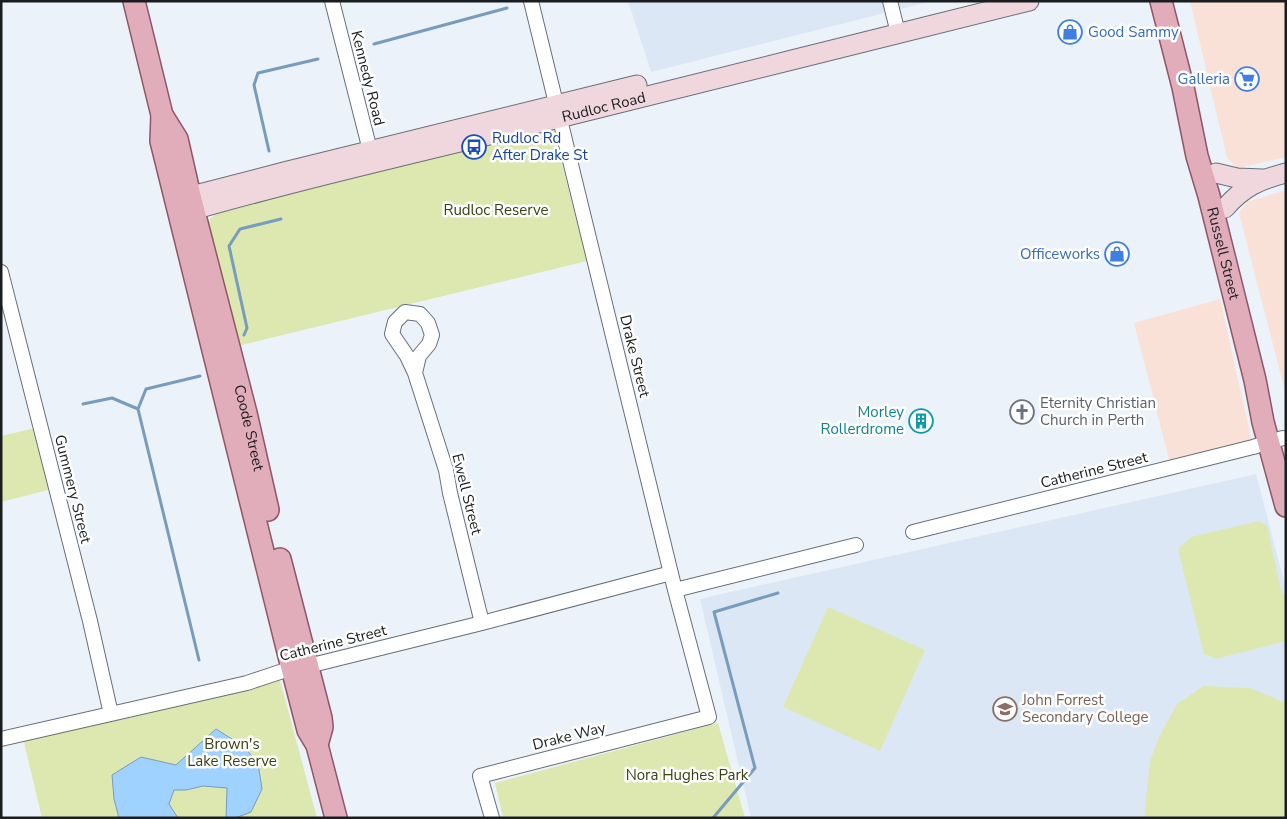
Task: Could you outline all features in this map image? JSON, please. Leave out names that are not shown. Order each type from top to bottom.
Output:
[{"type":"main road","name":"Coode Street","points":[[134,1],[162,115],[161,141],[184,205],[300,667],[308,730],[317,746],[336,818]]},
{"type":"main road","name":"Rudloc Road","points":[[897,28],[977,1]]},
{"type":"main road","name":"Rudloc Road","points":[[184,205],[897,28],[1029,1]]},
{"type":"main road","name":"Russell Street","points":[[1161,1],[1183,87],[1197,156],[1218,193]]},
{"type":"main road","name":"Russell Street","points":[[1175,1],[1218,193],[1279,444],[1286,506]]},
{"type":"main road","points":[[1218,193],[1237,178],[1264,179],[1286,174]]},
{"type":"main road","points":[[1218,193],[1237,194],[1264,179]]},
{"type":"street","name":"Kennedy Road","points":[[332,1],[372,157]]},
{"type":"street","name":"Drake Street","points":[[532,1],[675,590],[709,717]]},
{"type":"street","points":[[890,1],[897,28]]},
{"type":"street","name":"Gummery Street","points":[[1,272],[90,621],[111,714]]},
{"type":"street","name":"Ewell Street","points":[[415,373],[446,470],[482,623]]},
{"type":"street","name":"Catherine Street","points":[[913,532],[1279,444]]},
{"type":"street","points":[[675,590],[856,545]]},
{"type":"street","name":"Catherine Street","points":[[1,739],[247,683],[300,667],[482,623],[671,573]]},
{"type":"street","name":"Drake Way","points":[[492,818],[480,776],[709,717]]},
{"type":"shaded area","points":[[628,1],[932,1],[651,72]]},
{"type":"shaded area","name":"Galleria","points":[[1190,1],[1286,1],[1286,157],[1238,168],[1227,158]]},
{"type":"shaded area","points":[[1286,190],[1286,395],[1239,213],[1247,202]]},
{"type":"shaded area","points":[[1220,299],[1253,447],[1171,467],[1134,323]]},
{"type":"shaded area","name":"John Forrest Secondary College","points":[[1256,474],[1286,589],[1286,818],[751,818],[700,599]]},
{"type":"green space","name":"Rudloc Reserve","points":[[547,126],[555,137],[587,261],[238,346],[208,226],[210,219],[219,211]]},
{"type":"green space","points":[[40,427],[56,488],[1,502],[1,436]]},
{"type":"green space","points":[[1259,521],[1267,526],[1282,593],[1284,593],[1286,599],[1286,641],[1216,659],[1204,654],[1178,549],[1191,537]]},
{"type":"green space","points":[[828,607],[925,650],[880,751],[783,707]]},
{"type":"green space","name":"Brown's Lake Reserve","points":[[278,673],[317,818],[42,818],[22,734]]},
{"type":"green space","points":[[1204,686],[1250,688],[1286,703],[1286,818],[1144,818],[1150,761],[1159,737],[1177,704]]},
{"type":"green space","name":"Nora Hughes Park","points":[[718,723],[745,818],[503,818],[495,783]]},
{"type":"water","points":[[216,729],[243,746],[258,763],[262,789],[251,812],[235,818],[226,818],[227,788],[203,786],[186,790],[174,790],[169,804],[178,818],[119,818],[114,799],[112,775],[141,757],[176,765]]},
{"type":"waterway","points":[[374,44],[507,8]]},
{"type":"waterway","points":[[269,151],[254,85],[258,73],[318,59]]},
{"type":"waterway","points":[[244,335],[247,328],[229,246],[240,229],[281,219]]},
{"type":"waterway","points":[[199,660],[138,409],[146,389],[200,376]]},
{"type":"waterway","points":[[83,404],[112,398],[138,409]]},
{"type":"waterway","points":[[713,818],[755,768],[714,612],[778,593]]},
{"type":"place","name":"Good Sammy","points":[[1070,32]]},
{"type":"place","name":"Galleria","points":[[1247,79]]},
{"type":"place","name":"Rudloc Rd After Drake St","points":[[474,147]]},
{"type":"place","name":"Officeworks","points":[[1117,254]]},
{"type":"place","name":"Eternity Christian Church in Perth","points":[[1022,412]]},
{"type":"place","name":"Morley Rollerdrome","points":[[921,421]]},
{"type":"place","name":"John Forrest Secondary College","points":[[1005,709]]}]
